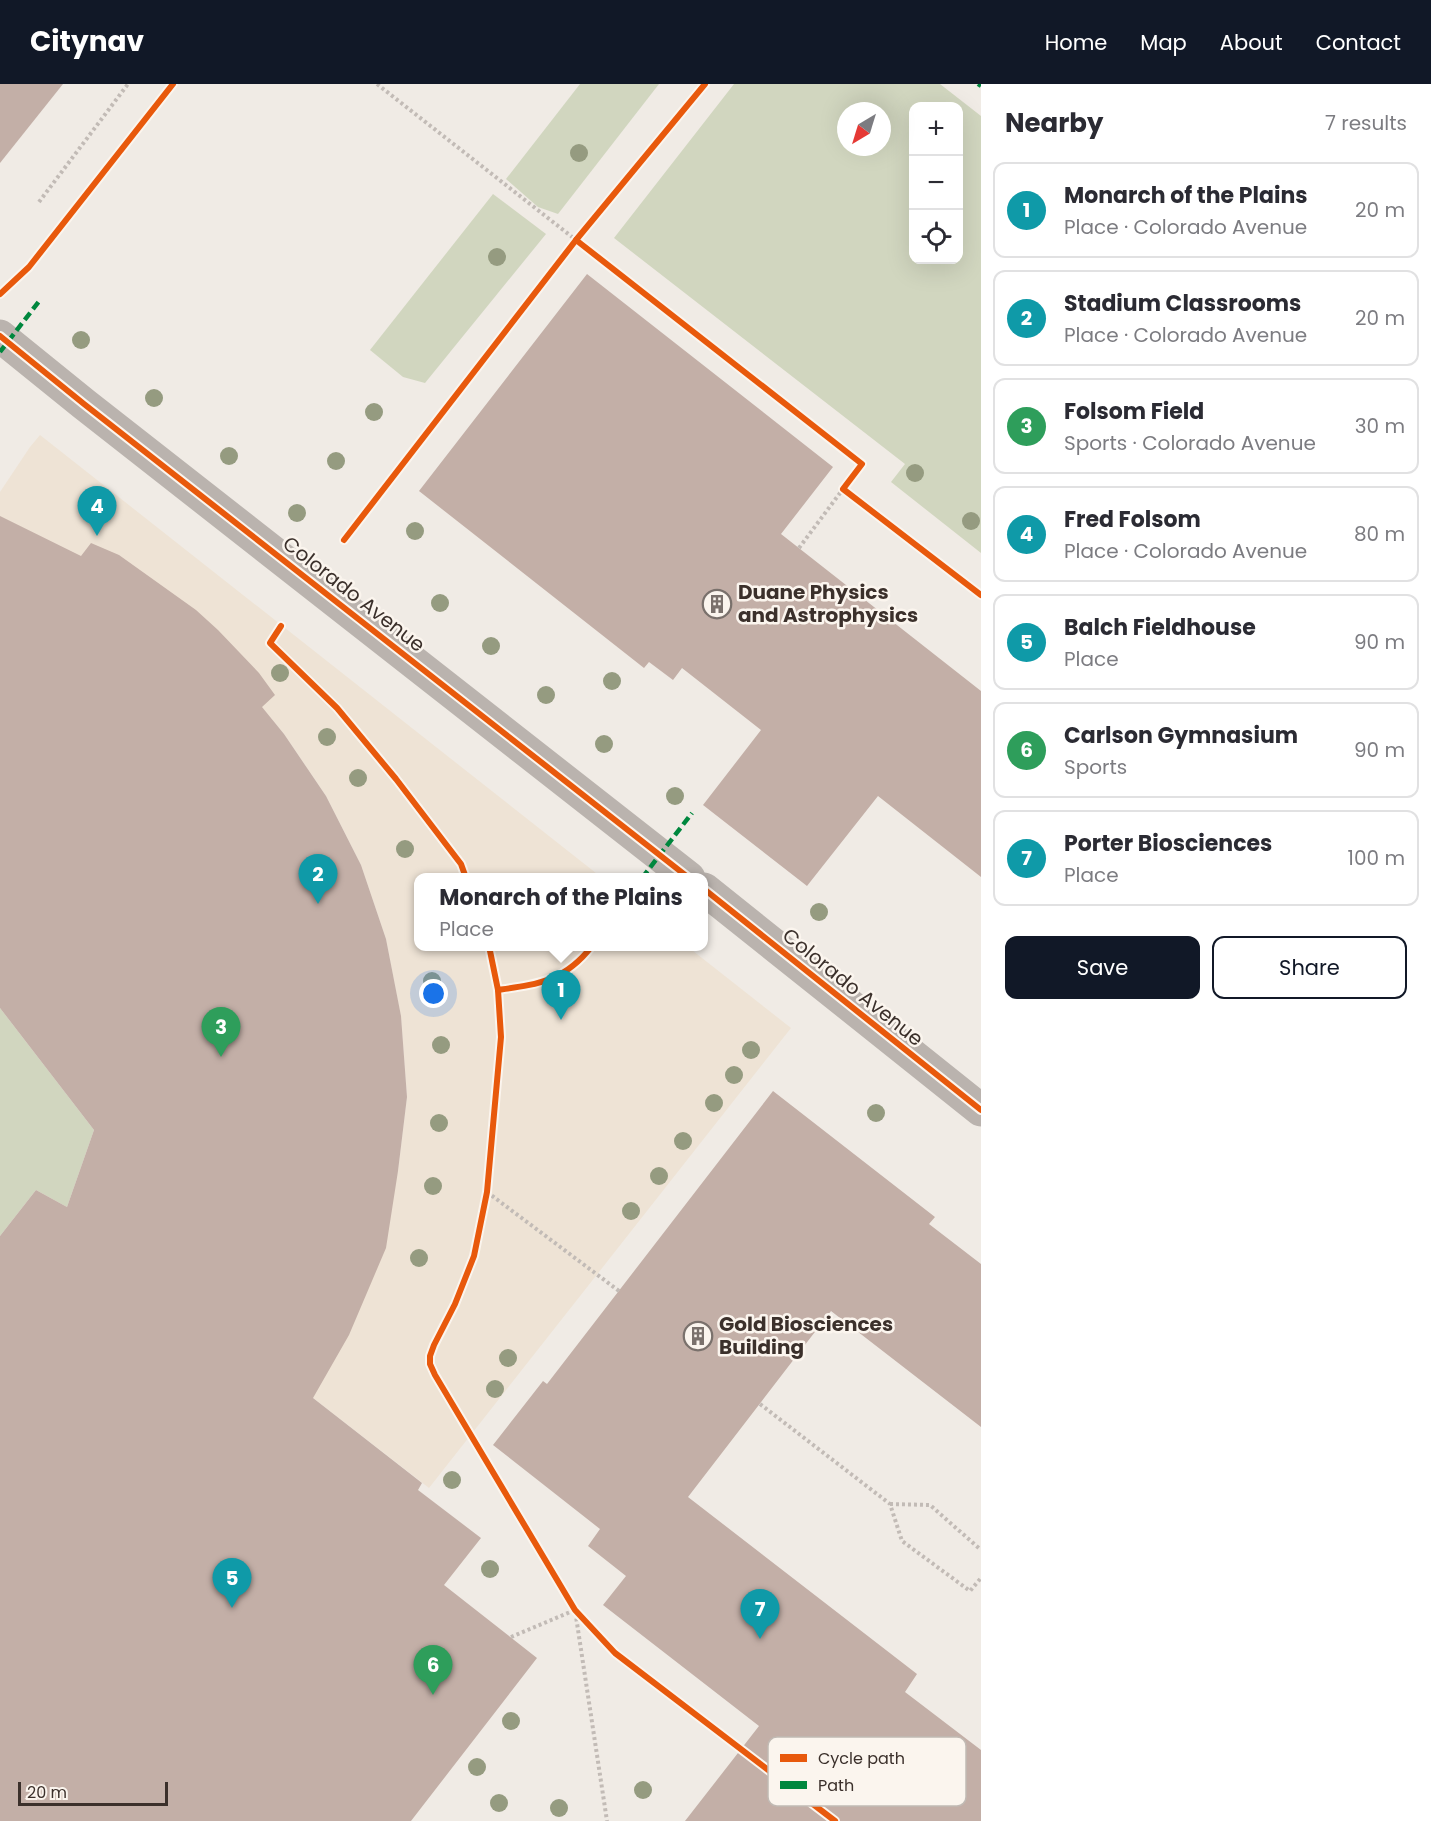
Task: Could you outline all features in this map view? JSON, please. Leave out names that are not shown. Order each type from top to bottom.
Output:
[{"type":"street","name":"Colorado Avenue","points":[[0,336],[683,873]]},
{"type":"street","name":"Colorado Avenue","points":[[708,892],[981,1110]]},
{"type":"path","points":[[39,202],[128,84]]},
{"type":"path","points":[[376,84],[576,240]]},
{"type":"path","points":[[799,548],[843,489]]},
{"type":"path","points":[[487,1192],[619,1291]]},
{"type":"path","points":[[760,1404],[890,1504],[902,1541],[970,1591],[981,1578]]},
{"type":"path","points":[[890,1504],[930,1505],[981,1550]]},
{"type":"path","points":[[569,1600],[574,1610],[607,1821]]},
{"type":"path","points":[[574,1610],[583,1618]]},
{"type":"path","points":[[511,1637],[574,1610]]},
{"type":"green space","points":[[580,84],[659,84],[558,214],[538,207],[506,179]]},
{"type":"green space","points":[[734,84],[940,84],[981,116],[981,553],[891,482],[905,464],[614,238]]},
{"type":"green space","points":[[493,194],[546,234],[425,383],[403,377],[370,350]]},
{"type":"green space","points":[[0,1008],[94,1130],[67,1207],[36,1190],[0,1236]]},
{"type":"shaded area","points":[[40,435],[596,873],[414,873],[414,951],[693,951],[791,1028],[429,1488],[313,1398],[398,1171],[407,1097],[401,1017],[386,939],[361,865],[326,796],[284,734],[251,694],[108,572],[0,517],[0,492]]},
{"type":"building","points":[[0,84],[63,84],[0,163]]},
{"type":"building","name":"Duane Physics and Astrophysics","points":[[587,274],[833,467],[781,534],[981,691],[981,877],[878,796],[807,886],[703,805],[761,730],[682,668],[673,680],[649,662],[644,668],[419,491]]},
{"type":"building","points":[[0,516],[81,556],[91,543],[119,555],[196,610],[259,673],[275,695],[262,707],[284,734],[326,796],[361,865],[386,939],[401,1016],[407,1097],[386,1248],[349,1335],[313,1398],[422,1483],[418,1490],[481,1538],[444,1585],[537,1658],[411,1821],[0,1821],[0,1236],[36,1190],[67,1207],[94,1130],[0,1008]]},
{"type":"building","points":[[773,1091],[935,1217],[929,1224],[981,1264],[981,1427],[831,1311],[688,1497],[917,1674],[905,1692],[964,1737],[768,1737],[768,1806],[966,1806],[966,1739],[981,1750],[981,1821],[685,1821],[759,1726],[603,1605],[626,1576],[588,1546],[600,1529],[493,1445],[543,1381],[547,1384]]},
{"type":"marked path","points":[[0,352],[40,300]]},
{"type":"marked path","points":[[646,873],[692,813]]},
{"type":"cycle path","points":[[0,294],[29,267],[173,84]]},
{"type":"cycle path","points":[[344,540],[576,240],[705,84]]},
{"type":"cycle path","points":[[576,240],[862,464],[843,489],[981,595]]},
{"type":"cycle path","points":[[0,336],[683,873]]},
{"type":"cycle path","points":[[281,626],[270,643],[337,708],[396,779],[461,864],[464,873]]},
{"type":"cycle path","points":[[708,892],[981,1110]]},
{"type":"cycle path","points":[[490,951],[498,990],[501,1037],[487,1192],[474,1256],[455,1304],[434,1345],[430,1364],[575,1610],[615,1653],[768,1770]]},
{"type":"cycle path","points":[[498,990],[526,986],[550,979],[572,967],[588,951]]},
{"type":"cycle path","points":[[815,1806],[835,1821]]},
{"type":"place","name":"Fred Folsom","points":[[97,536]]},
{"type":"place","name":"Duane Physics and Astrophysics","points":[[717,604]]},
{"type":"place","name":"Stadium Classrooms","points":[[318,904]]},
{"type":"place","name":"Monarch of the Plains","points":[[561,1020]]},
{"type":"place","name":"Folsom Field","points":[[221,1057]]},
{"type":"place","name":"Gold Biosciences Building","points":[[698,1336]]},
{"type":"place","name":"Balch Fieldhouse","points":[[232,1608]]},
{"type":"place","name":"Porter Biosciences","points":[[760,1639]]},
{"type":"place","name":"Carlson Gymnasium","points":[[433,1695]]}]
